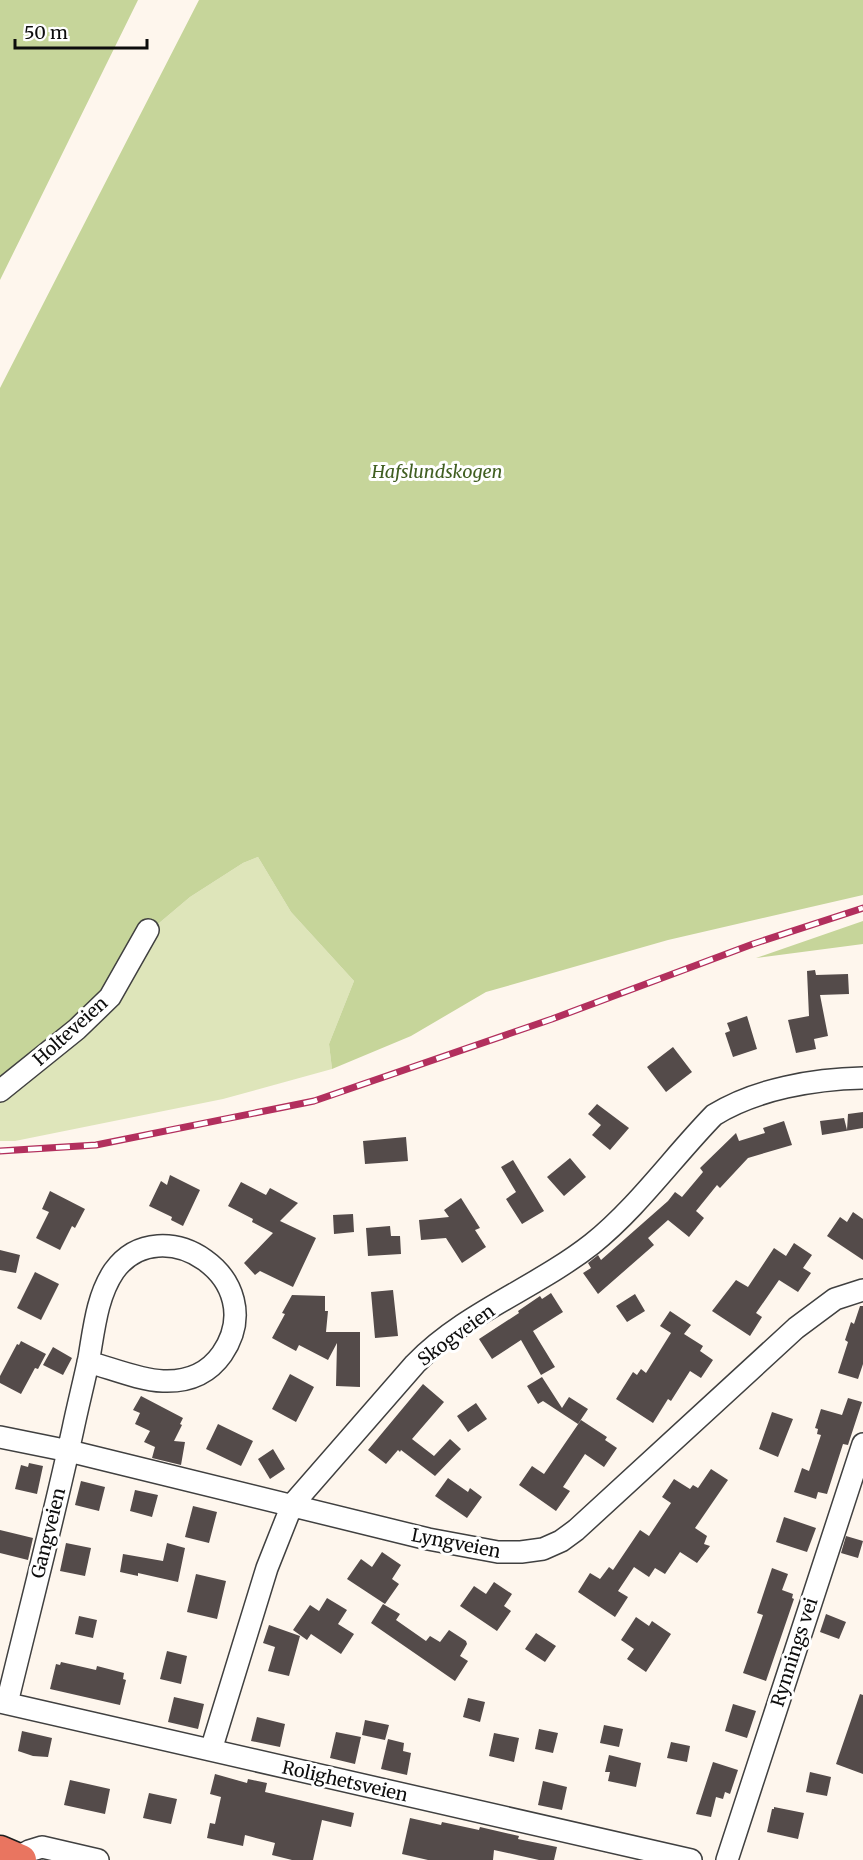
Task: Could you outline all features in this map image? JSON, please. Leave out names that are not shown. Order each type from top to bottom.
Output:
[{"type":"street","name":"Holteveien","points":[[0,1091],[77,1029],[110,997],[148,930]]},
{"type":"street","name":"Skogveien","points":[[211,1750],[267,1568],[292,1505],[426,1352],[591,1244],[632,1206],[714,1115],[742,1101],[774,1091],[831,1080],[863,1078]]},
{"type":"street","name":"Gangveien","points":[[3,1702],[69,1451],[88,1362],[103,1293],[116,1269],[134,1253],[157,1246],[182,1249],[212,1265],[228,1284],[234,1305],[234,1327],[214,1364],[200,1374],[177,1381],[162,1381],[88,1362]]},
{"type":"street","name":"Lyngveien","points":[[0,1437],[69,1451],[428,1539],[498,1552],[543,1549],[576,1530],[796,1328],[835,1299],[863,1290]]},
{"type":"street","name":"Rynnings vei","points":[[727,1860],[863,1444]]},
{"type":"street","name":"Rolighetsveien","points":[[3,1702],[691,1860]]},
{"type":"street","points":[[20,1854],[98,1860]]},
{"type":"green space","points":[[0,0],[138,0],[0,280]]},
{"type":"green space","name":"Hafslundskogen","points":[[199,0],[863,0],[863,895],[668,940],[486,992],[411,1036],[332,1069],[329,1044],[354,981],[291,912],[258,857],[243,863],[190,897],[158,924],[137,958],[0,1098],[0,388]]},
{"type":"green space","points":[[258,857],[291,912],[354,981],[329,1044],[332,1069],[223,1099],[15,1141],[0,1141],[0,1098],[137,958],[158,924],[190,897],[243,863]]},
{"type":"green space","points":[[863,921],[863,944],[756,958]]},
{"type":"building","points":[[815,970],[816,975],[848,974],[849,994],[820,995],[828,1036],[814,1039],[816,1049],[796,1053],[788,1020],[809,1016],[807,971]]},
{"type":"building","points":[[747,1016],[757,1049],[733,1057],[725,1033],[730,1031],[727,1023]]},
{"type":"building","points":[[673,1047],[692,1072],[666,1092],[647,1067]]},
{"type":"building","points":[[597,1104],[629,1128],[610,1150],[592,1135],[601,1125],[588,1114]]},
{"type":"building","points":[[863,1112],[863,1128],[822,1135],[820,1121],[844,1118],[847,1130],[848,1114]]},
{"type":"building","points":[[784,1121],[792,1145],[748,1158],[720,1188],[717,1185],[696,1211],[704,1218],[689,1237],[668,1220],[648,1238],[654,1245],[598,1294],[583,1273],[591,1268],[588,1263],[598,1255],[601,1260],[668,1201],[675,1192],[682,1197],[703,1172],[700,1168],[736,1133],[739,1141],[765,1133],[763,1128]]},
{"type":"building","points":[[406,1137],[408,1161],[365,1164],[363,1141]]},
{"type":"building","points":[[570,1158],[586,1177],[564,1196],[547,1177]]},
{"type":"building","points":[[513,1160],[544,1211],[522,1224],[506,1199],[516,1192],[501,1167]]},
{"type":"building","points":[[170,1175],[200,1190],[183,1226],[171,1220],[172,1217],[149,1206],[161,1181],[167,1185]]},
{"type":"building","points":[[241,1182],[266,1195],[270,1188],[298,1203],[280,1221],[316,1238],[293,1287],[260,1271],[255,1275],[244,1263],[273,1233],[228,1206]]},
{"type":"building","points":[[50,1191],[85,1209],[75,1228],[72,1226],[60,1250],[36,1238],[49,1212],[42,1209]]},
{"type":"building","points":[[461,1198],[480,1228],[475,1230],[486,1247],[462,1263],[446,1238],[421,1240],[419,1220],[449,1217],[444,1210]]},
{"type":"building","points":[[853,1212],[863,1219],[863,1260],[827,1236],[840,1217],[847,1222]]},
{"type":"building","points":[[353,1214],[354,1232],[334,1234],[333,1215]]},
{"type":"building","points":[[390,1226],[391,1236],[400,1236],[401,1254],[368,1256],[366,1228]]},
{"type":"building","points":[[794,1243],[812,1255],[803,1268],[811,1273],[798,1292],[779,1280],[756,1313],[762,1317],[750,1336],[712,1311],[736,1280],[748,1287],[774,1248],[786,1256]]},
{"type":"building","points":[[0,1250],[20,1255],[16,1273],[0,1270]]},
{"type":"building","points":[[35,1272],[59,1284],[41,1320],[17,1308]]},
{"type":"building","points":[[393,1290],[398,1336],[375,1338],[371,1292]]},
{"type":"building","points":[[551,1293],[563,1312],[533,1331],[555,1367],[541,1375],[521,1340],[492,1359],[479,1339],[540,1296],[542,1299]]},
{"type":"building","points":[[635,1294],[645,1311],[627,1322],[616,1306]]},
{"type":"building","points":[[292,1295],[325,1296],[325,1311],[328,1311],[326,1332],[360,1332],[360,1387],[336,1386],[337,1343],[328,1360],[299,1345],[296,1351],[272,1338]]},
{"type":"building","points":[[860,1306],[863,1306],[863,1364],[858,1379],[838,1373],[848,1342],[845,1340]]},
{"type":"building","points":[[670,1311],[691,1325],[684,1334],[703,1346],[700,1351],[713,1360],[701,1378],[690,1371],[671,1401],[668,1399],[653,1423],[616,1399],[633,1372],[637,1375],[641,1369],[646,1373],[671,1333],[660,1326]]},
{"type":"building","points":[[21,1341],[46,1354],[38,1369],[35,1368],[21,1394],[0,1383],[0,1376],[17,1344],[19,1345]]},
{"type":"building","points":[[53,1347],[72,1358],[63,1375],[43,1365]]},
{"type":"building","points":[[290,1374],[314,1387],[296,1422],[272,1409]]},
{"type":"building","points":[[542,1377],[562,1408],[569,1397],[588,1409],[578,1424],[543,1401],[538,1404],[527,1386]]},
{"type":"building","points":[[423,1384],[444,1402],[412,1439],[434,1456],[450,1439],[461,1449],[435,1476],[401,1450],[400,1452],[398,1450],[386,1464],[368,1450]]},
{"type":"building","points":[[141,1396],[183,1418],[174,1441],[185,1442],[181,1465],[152,1458],[155,1447],[144,1442],[150,1431],[135,1424],[140,1413],[133,1410]]},
{"type":"building","points":[[848,1398],[862,1402],[848,1445],[843,1444],[827,1494],[818,1492],[816,1499],[794,1492],[802,1468],[809,1471],[821,1435],[817,1434],[818,1429],[815,1428],[821,1409],[842,1415]]},
{"type":"building","points":[[476,1403],[487,1419],[468,1432],[457,1416]]},
{"type":"building","points":[[772,1412],[793,1419],[778,1457],[759,1449]]},
{"type":"building","points":[[581,1420],[607,1437],[605,1440],[617,1448],[604,1467],[585,1454],[563,1487],[570,1491],[556,1511],[519,1485],[532,1466],[544,1474]]},
{"type":"building","points":[[218,1424],[253,1441],[241,1466],[206,1449]]},
{"type":"building","points":[[273,1449],[285,1469],[270,1479],[258,1459]]},
{"type":"building","points":[[29,1463],[43,1466],[37,1494],[15,1489],[21,1465],[28,1467]]},
{"type":"building","points":[[711,1469],[728,1480],[695,1528],[707,1536],[704,1544],[710,1546],[697,1563],[680,1552],[665,1574],[655,1568],[649,1577],[634,1567],[618,1591],[628,1597],[615,1617],[578,1592],[590,1573],[600,1579],[609,1567],[613,1570],[640,1530],[649,1536],[671,1503],[662,1497],[674,1479],[690,1489],[693,1485],[698,1488]]},
{"type":"building","points":[[448,1478],[468,1492],[470,1488],[482,1497],[467,1518],[435,1496]]},
{"type":"building","points":[[81,1481],[105,1487],[99,1511],[75,1505]]},
{"type":"building","points":[[135,1490],[158,1495],[152,1517],[130,1511]]},
{"type":"building","points":[[193,1506],[217,1512],[209,1543],[185,1537]]},
{"type":"building","points":[[784,1517],[816,1528],[807,1552],[776,1542]]},
{"type":"building","points":[[0,1530],[33,1538],[28,1560],[0,1553]]},
{"type":"building","points":[[846,1536],[863,1541],[858,1558],[841,1553]]},
{"type":"building","points":[[66,1543],[91,1548],[85,1576],[60,1571]]},
{"type":"building","points":[[167,1543],[185,1548],[178,1582],[138,1573],[138,1576],[120,1572],[123,1554],[163,1561]]},
{"type":"building","points":[[382,1552],[401,1565],[392,1579],[399,1584],[385,1604],[347,1579],[361,1559],[372,1567]]},
{"type":"building","points":[[772,1568],[788,1574],[782,1590],[793,1594],[794,1599],[766,1681],[743,1673],[763,1615],[757,1613]]},
{"type":"building","points":[[196,1574],[226,1581],[217,1619],[187,1612]]},
{"type":"building","points":[[494,1582],[512,1594],[504,1606],[511,1611],[497,1631],[460,1606],[474,1586],[486,1594]]},
{"type":"building","points":[[327,1598],[347,1610],[338,1624],[354,1634],[341,1654],[311,1634],[307,1640],[293,1630],[310,1605],[319,1611]]},
{"type":"building","points":[[383,1604],[400,1614],[396,1620],[426,1641],[430,1636],[440,1642],[449,1630],[466,1641],[467,1644],[460,1656],[468,1661],[455,1681],[371,1623]]},
{"type":"building","points":[[826,1614],[846,1622],[839,1639],[820,1632]]},
{"type":"building","points":[[79,1616],[97,1620],[93,1638],[75,1634]]},
{"type":"building","points":[[636,1617],[649,1626],[652,1621],[671,1634],[646,1672],[627,1659],[634,1649],[621,1640]]},
{"type":"building","points":[[269,1625],[300,1636],[289,1676],[268,1671],[275,1647],[263,1643]]},
{"type":"building","points":[[536,1633],[556,1646],[545,1662],[525,1649]]},
{"type":"building","points":[[167,1651],[187,1656],[181,1684],[160,1679]]},
{"type":"building","points":[[61,1662],[96,1670],[97,1666],[124,1673],[123,1679],[126,1680],[120,1705],[50,1689],[56,1664],[60,1665]]},
{"type":"building","points":[[860,1694],[863,1695],[863,1774],[836,1764]]},
{"type":"building","points":[[174,1697],[204,1704],[198,1729],[168,1722]]},
{"type":"building","points":[[468,1698],[485,1702],[480,1722],[463,1717]]},
{"type":"building","points":[[733,1704],[756,1711],[747,1738],[725,1731]]},
{"type":"building","points":[[257,1717],[285,1724],[280,1747],[251,1741]]},
{"type":"building","points":[[365,1720],[389,1725],[385,1740],[362,1735]]},
{"type":"building","points":[[604,1725],[623,1729],[619,1747],[600,1743]]},
{"type":"building","points":[[539,1729],[558,1733],[553,1753],[535,1749]]},
{"type":"building","points":[[22,1731],[52,1738],[48,1757],[33,1756],[18,1751]]},
{"type":"building","points":[[336,1732],[361,1737],[355,1764],[330,1758]]},
{"type":"building","points":[[494,1733],[519,1738],[514,1762],[489,1756]]},
{"type":"building","points":[[388,1739],[404,1743],[403,1751],[411,1753],[407,1775],[381,1769]]},
{"type":"building","points":[[671,1742],[690,1746],[687,1762],[667,1758]]},
{"type":"building","points":[[609,1755],[641,1763],[636,1787],[608,1781],[610,1772],[605,1772]]},
{"type":"building","points":[[713,1762],[738,1770],[730,1794],[725,1792],[723,1799],[716,1797],[711,1817],[696,1814]]},
{"type":"building","points":[[810,1772],[831,1777],[827,1796],[806,1792]]},
{"type":"building","points":[[215,1774],[247,1783],[248,1779],[267,1783],[265,1792],[354,1813],[351,1827],[322,1820],[313,1860],[292,1860],[272,1855],[275,1843],[245,1835],[243,1846],[207,1838],[210,1823],[215,1824],[221,1797],[210,1794]]},
{"type":"building","points":[[70,1780],[110,1789],[105,1814],[64,1805]]},
{"type":"building","points":[[543,1781],[567,1787],[562,1810],[538,1805]]},
{"type":"building","points":[[149,1793],[177,1799],[171,1824],[143,1818]]},
{"type":"building","points":[[774,1807],[804,1813],[798,1839],[767,1832]]},
{"type":"building","points":[[410,1818],[479,1830],[480,1827],[519,1836],[518,1839],[557,1847],[554,1860],[539,1860],[494,1850],[493,1860],[428,1860],[402,1854]]},
{"type":"railway","points":[[0,1151],[96,1145],[314,1101],[552,1019],[753,944],[863,908]]}]
